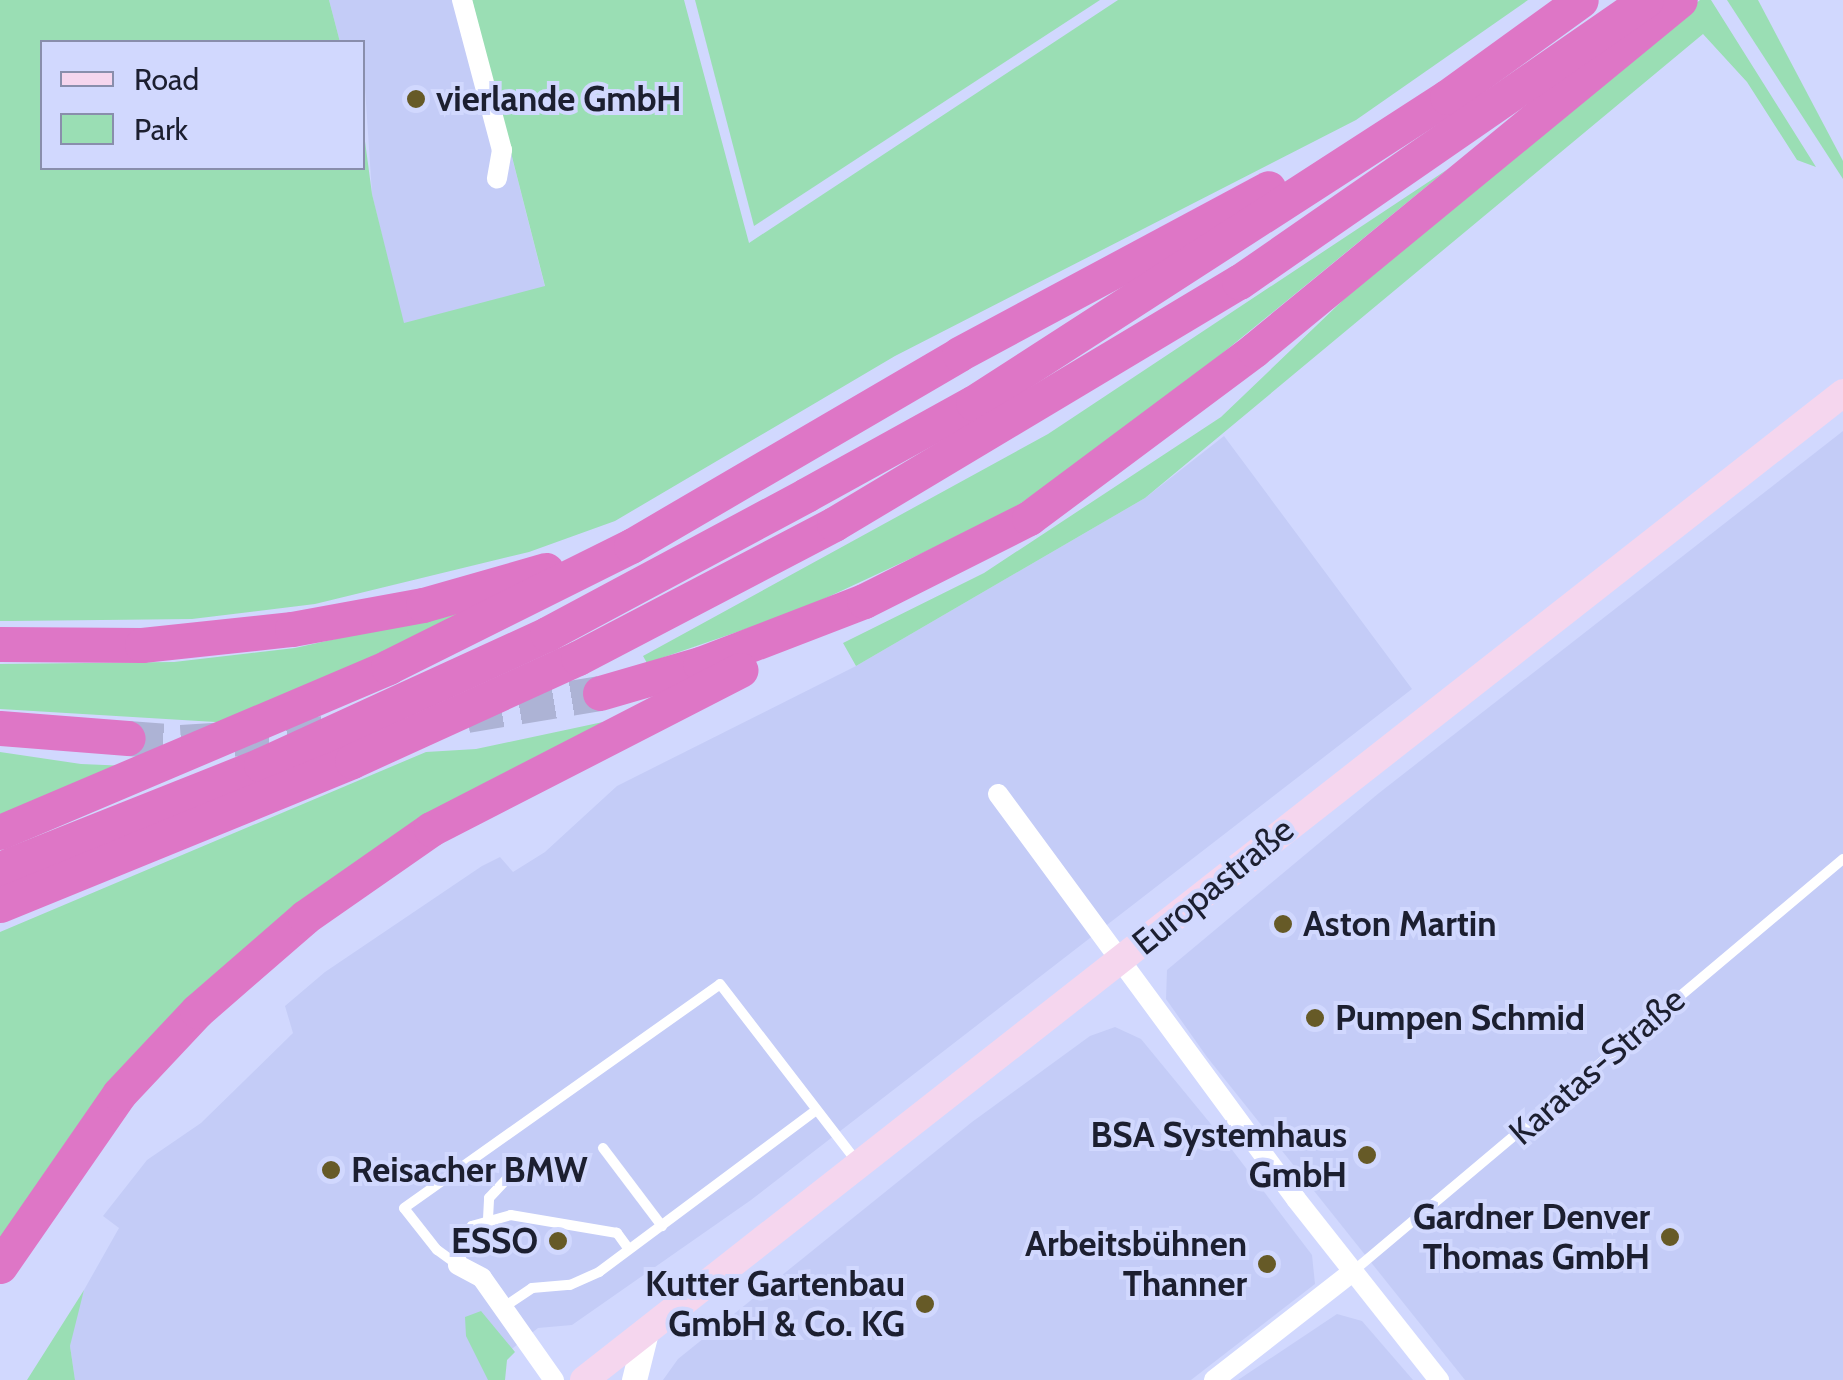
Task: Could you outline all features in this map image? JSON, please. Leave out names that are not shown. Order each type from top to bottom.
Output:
[{"type":"highway","points":[[0,869],[243,772],[424,690],[773,513],[973,403],[1448,97],[1581,0]]},
{"type":"highway","points":[[0,905],[352,761],[578,658],[834,524],[1238,282],[1646,0]]},
{"type":"highway","points":[[0,1266],[119,1094],[197,1011],[305,917],[431,829],[1029,518],[1254,350],[1680,0]]},
{"type":"highway","points":[[0,832],[388,667],[631,546],[959,354],[1448,97]]},
{"type":"highway","points":[[0,644],[142,645],[292,629],[423,605],[631,546]]},
{"type":"highway","points":[[600,693],[700,664],[864,601]]},
{"type":"highway","points":[[0,728],[128,738]]},
{"type":"main road","name":"Europastraße","points":[[584,1380],[1843,393]]},
{"type":"street","points":[[462,0],[502,150],[497,179]]},
{"type":"street","points":[[998,794],[1351,1273],[1439,1380]]},
{"type":"street","points":[[458,1265],[482,1278],[554,1380]]},
{"type":"street","points":[[1214,1380],[1351,1273]]},
{"type":"street","points":[[634,1380],[646,1332]]},
{"type":"lane","name":"Karatas-Straße","points":[[1351,1273],[1843,859]]},
{"type":"lane","points":[[628,1248],[617,1233],[511,1215],[472,1226],[458,1265],[437,1250],[404,1208],[720,984],[858,1164]]},
{"type":"lane","points":[[504,1307],[532,1288],[570,1285],[598,1272],[815,1111]]},
{"type":"lane","points":[[603,1148],[662,1226]]},
{"type":"lane","points":[[488,1219],[489,1198],[506,1180]]},
{"type":"shaded area","points":[[329,0],[472,0],[545,287],[403,324],[372,194],[365,40],[339,40]]},
{"type":"shaded area","points":[[1843,431],[1843,1380],[1465,1380],[1207,1057],[1166,999],[1167,970],[1379,793]]},
{"type":"shaded area","points":[[1224,436],[1412,689],[751,1200],[572,1325],[538,1328],[508,1352],[493,1380],[75,1380],[70,1346],[75,1320],[84,1290],[119,1228],[103,1216],[147,1160],[201,1123],[293,1033],[285,1006],[325,972],[482,866],[500,857],[513,872],[545,852],[617,786],[856,666],[1145,498]]},
{"type":"shaded area","points":[[1115,1027],[1141,1039],[1233,1151],[1312,1255],[1315,1284],[1191,1380],[663,1380],[678,1359],[972,1122],[1090,1036]]},
{"type":"shaded area","points":[[1337,1314],[1362,1321],[1413,1380],[1238,1380]]},
{"type":"green space","points":[[0,0],[329,0],[339,40],[40,40],[40,170],[365,170],[365,141],[372,194],[404,323],[545,286],[472,0],[684,0],[749,243],[1118,0],[1528,0],[1356,120],[895,356],[615,521],[529,552],[315,604],[192,619],[0,621]]},
{"type":"green space","points":[[695,0],[1100,0],[754,226]]},
{"type":"green space","points":[[1700,0],[1711,0],[1816,167],[1797,160],[1747,82],[1703,34],[1145,498],[856,666],[843,643],[984,573],[1221,417],[1362,282]]},
{"type":"green space","points":[[1727,0],[1758,0],[1843,161],[1843,179]]},
{"type":"green space","points":[[1448,169],[1131,428],[1002,516],[798,611],[647,663],[643,656],[1048,434]]},
{"type":"green space","points":[[491,604],[232,723],[0,709],[0,664],[174,662],[295,648]]},
{"type":"green space","points":[[603,722],[356,865],[0,1245],[0,932],[426,752],[476,749]]},
{"type":"green space","points":[[0,752],[81,764],[128,766],[0,818]]},
{"type":"green space","points":[[84,1290],[70,1346],[75,1380],[27,1380]]},
{"type":"green space","points":[[481,1311],[515,1352],[507,1360],[505,1380],[488,1380],[466,1336],[465,1317]]},
{"type":"tunnel","points":[[467,715],[600,693]]},
{"type":"tunnel","points":[[128,738],[181,742],[326,733]]},
{"type":"place","name":"vierlande GmbH","points":[[416,99]]},
{"type":"place","name":"Aston Martin","points":[[1283,924]]},
{"type":"place","name":"Pumpen Schmid","points":[[1315,1018]]},
{"type":"place","name":"BSA Systemhaus GmbH","points":[[1367,1155]]},
{"type":"place","name":"Reisacher BMW","points":[[331,1170]]},
{"type":"place","name":"Gardner Denver Thomas GmbH","points":[[1670,1237]]},
{"type":"place","name":"ESSO","points":[[558,1241]]},
{"type":"place","name":"Arbeitsbühnen Thanner","points":[[1267,1264]]},
{"type":"place","name":"Kutter Gartenbau GmbH & Co. KG","points":[[925,1304]]}]
